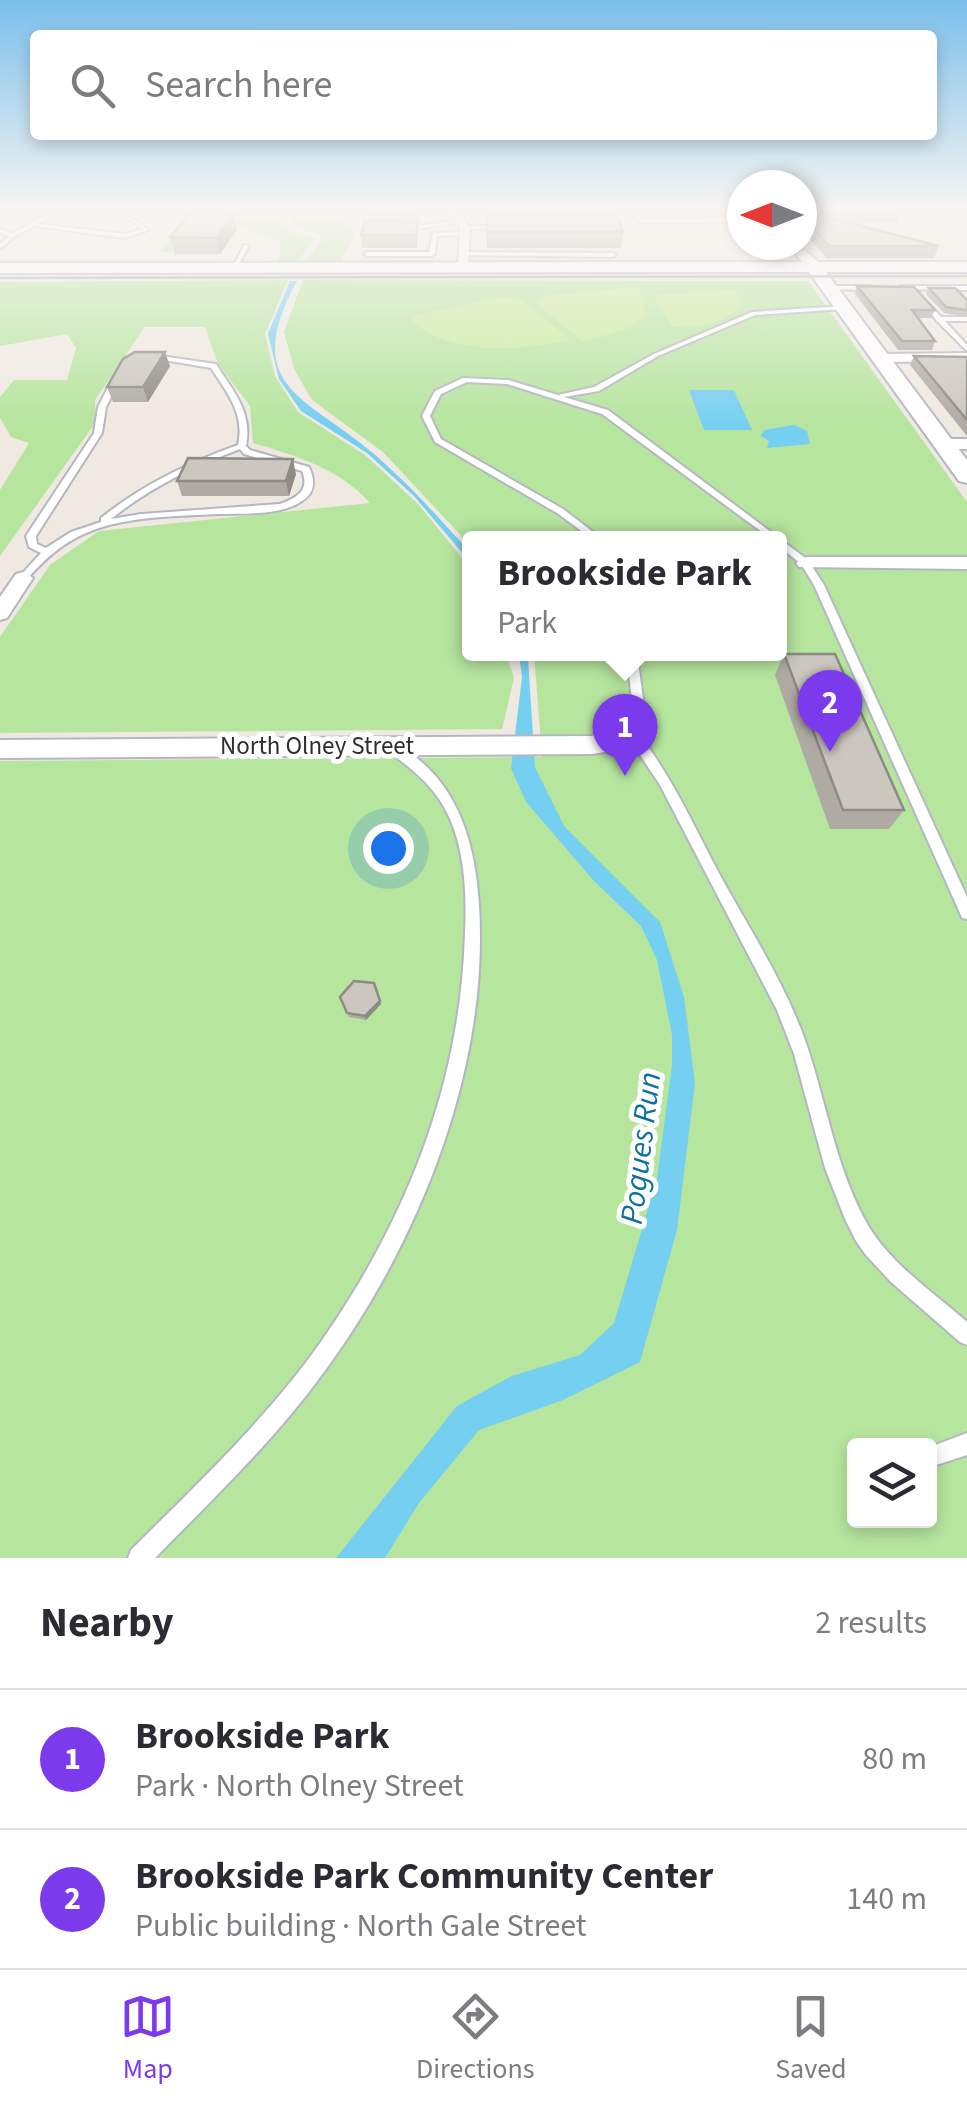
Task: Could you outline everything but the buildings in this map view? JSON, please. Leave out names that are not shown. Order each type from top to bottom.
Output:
[{"type":"main road","points":[[824,282],[967,476]]},
{"type":"street","points":[[880,358],[967,358]]},
{"type":"street","points":[[943,444],[967,444]]},
{"type":"street","points":[[806,563],[967,563]]},
{"type":"street","points":[[0,614],[23,578]]},
{"type":"street","name":"North Olney Street","points":[[0,749],[592,745],[614,741],[630,732]]},
{"type":"lane","points":[[828,288],[878,288]]},
{"type":"lane","points":[[896,288],[967,288]]},
{"type":"lane","points":[[913,288],[967,349]]},
{"type":"lane","points":[[549,395],[574,395],[602,386],[656,355],[754,314],[843,308]]},
{"type":"lane","points":[[938,319],[967,319]]},
{"type":"lane","points":[[142,358],[188,360],[213,366],[244,412],[247,432],[242,446]]},
{"type":"lane","points":[[47,552],[32,545],[31,536],[98,433],[102,407],[120,372]]},
{"type":"lane","points":[[587,531],[560,511],[451,449],[426,422],[426,409],[433,398],[444,387],[466,380],[508,382],[605,412],[766,531]]},
{"type":"lane","points":[[602,386],[605,412]]},
{"type":"lane","points":[[23,578],[47,552],[102,522],[154,486],[203,460],[242,446]]},
{"type":"lane","points":[[102,522],[282,507],[300,501],[309,491],[311,479],[306,469],[247,452],[242,446]]},
{"type":"lane","points":[[787,547],[806,563],[967,913]]},
{"type":"lane","points":[[633,661],[640,722],[630,732],[662,771],[690,832],[773,984],[802,1053],[835,1175],[864,1237],[967,1335]]},
{"type":"lane","points":[[139,1558],[303,1382],[387,1246],[457,1075],[466,1040],[474,942],[468,846],[460,822],[434,780],[389,746]]},
{"type":"lane","points":[[937,1454],[967,1444]]},
{"type":"green space","points":[[0,282],[287,282],[265,334],[275,376],[298,412],[365,455],[419,505],[462,558],[462,661],[508,661],[514,678],[502,729],[0,733],[0,637],[50,565],[99,531],[370,503],[331,472],[253,443],[250,406],[218,364],[205,327],[145,327],[95,400],[96,422],[0,556],[0,490],[29,443],[11,437],[0,418],[0,397],[14,380],[67,380],[76,348],[67,334],[0,346]]},
{"type":"green space","points":[[302,282],[809,282],[967,502],[967,1558],[0,1558],[0,761],[542,757],[535,661],[787,661],[787,531],[462,531],[462,536],[383,452],[312,400],[294,369],[284,332]]},
{"type":"green space","points":[[637,287],[645,299],[644,316],[629,328],[583,342],[535,302],[543,296]]},
{"type":"green space","points":[[735,290],[742,304],[735,311],[719,320],[691,326],[672,326],[653,295]]},
{"type":"green space","points":[[503,297],[521,300],[571,340],[510,348],[468,346],[429,333],[412,322],[416,315]]},
{"type":"water","points":[[290,282],[297,282],[281,317],[275,345],[278,367],[289,386],[399,477],[462,543],[462,553],[414,496],[367,453],[301,411],[279,379],[268,334]]},
{"type":"water","points":[[689,390],[734,390],[752,430],[704,430]]},
{"type":"water","points":[[794,425],[807,431],[810,444],[767,448],[769,441],[761,436],[764,430]]},
{"type":"water","points":[[520,661],[528,661],[535,767],[564,826],[660,922],[684,997],[695,1083],[677,1230],[640,1362],[563,1400],[479,1430],[419,1503],[385,1558],[336,1558],[457,1406],[512,1376],[580,1355],[614,1323],[657,1179],[672,1065],[672,1035],[657,960],[641,926],[594,881],[526,802],[511,768],[522,677]]},
{"type":"place","name":"Brookside Park Community Center","points":[[830,752]]},
{"type":"place","name":"Brookside Park","points":[[625,776]]},
{"type":"water label","name":"Pogues Run","points":[[641,1148]]}]
